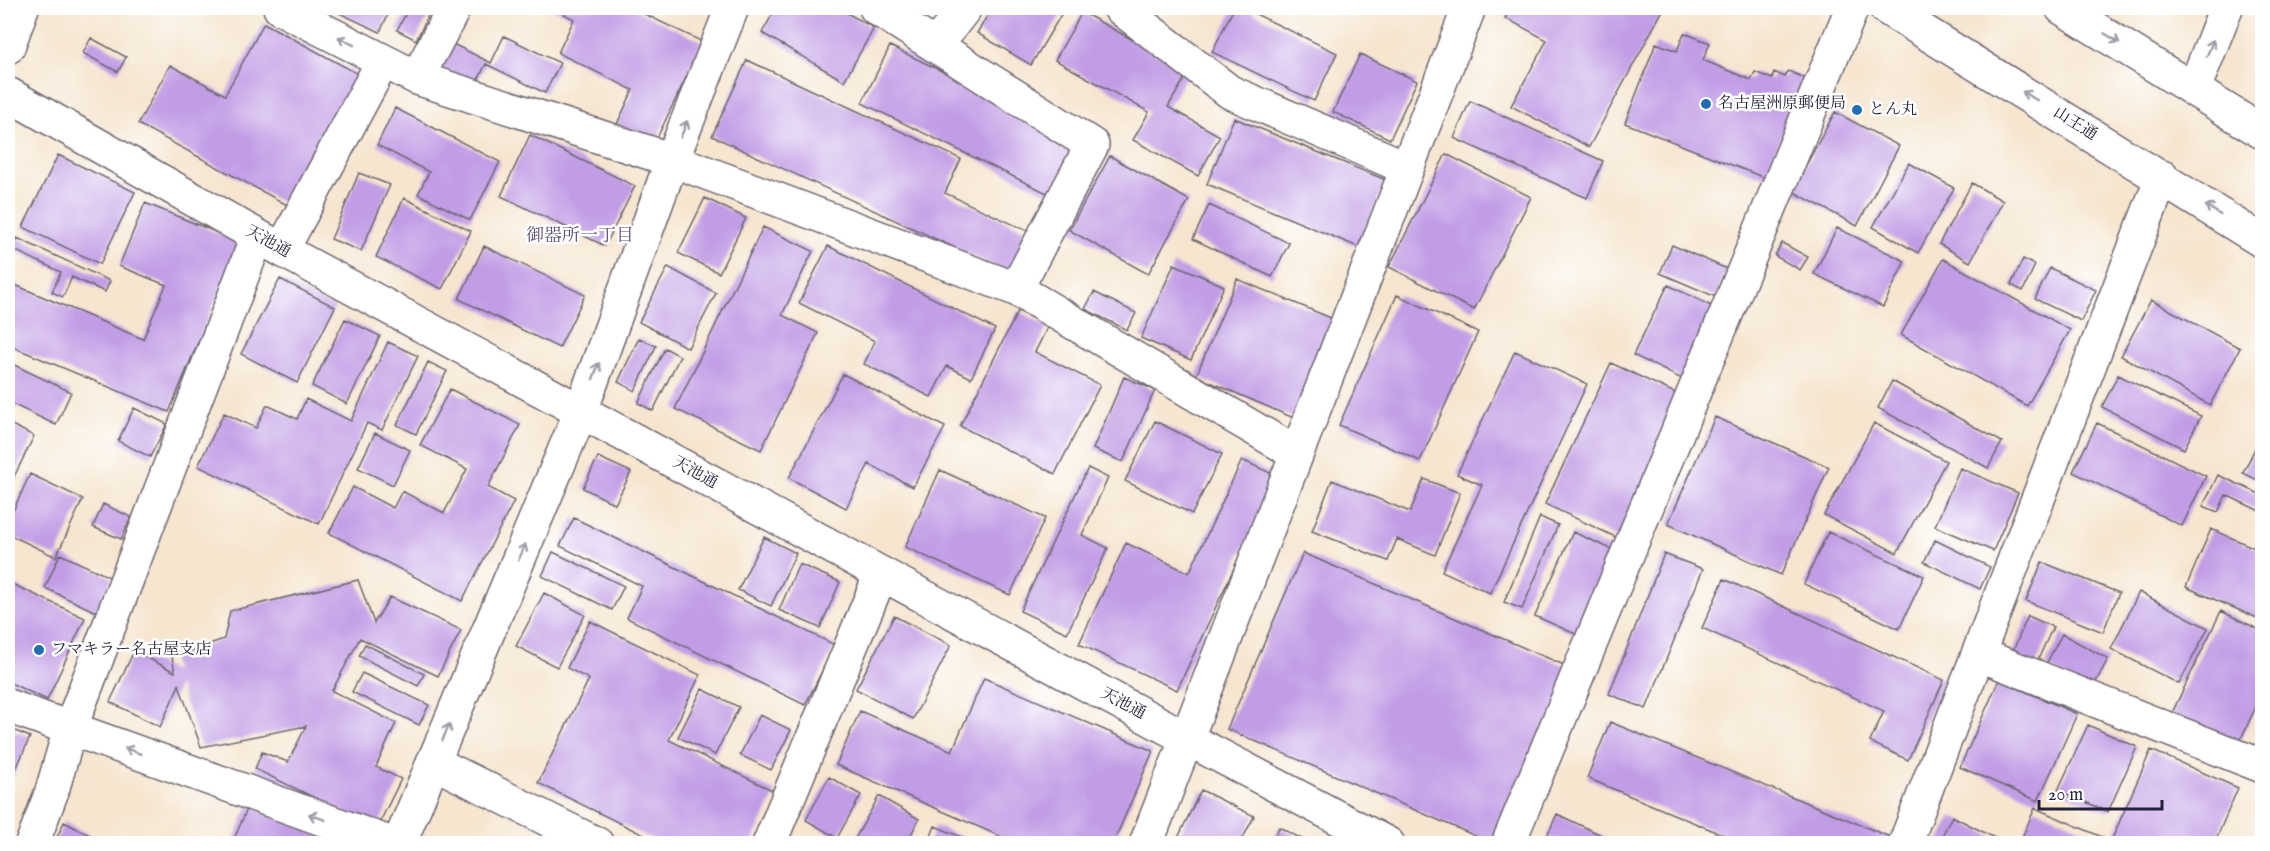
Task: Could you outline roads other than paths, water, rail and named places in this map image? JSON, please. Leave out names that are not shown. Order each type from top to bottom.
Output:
[{"type":"street","points":[[8,47],[22,8]]},
{"type":"street","points":[[280,8],[417,78],[672,160],[1016,289],[1296,453]]},
{"type":"street","points":[[417,78],[454,8]]},
{"type":"street","points":[[399,843],[581,411],[672,160],[732,8]]},
{"type":"street","points":[[876,8],[1092,145],[1016,289]]},
{"type":"street","points":[[936,45],[965,8]]},
{"type":"street","points":[[1119,8],[1230,92],[1407,168]]},
{"type":"street","points":[[1146,843],[1469,8]]},
{"type":"street","points":[[1508,843],[1852,8]]},
{"type":"street","name":"山王通","points":[[1886,8],[2163,177],[2262,241]]},
{"type":"street","points":[[2062,8],[2262,132]]},
{"type":"street","points":[[2194,89],[2226,8]]},
{"type":"street","points":[[32,843],[52,791],[70,729],[269,243],[383,61]]},
{"type":"street","name":"天池通","points":[[8,94],[269,243],[1186,738],[1388,843]]},
{"type":"street","points":[[1905,843],[2163,177]]},
{"type":"street","points":[[769,843],[881,574]]},
{"type":"street","points":[[1978,654],[2262,766]]},
{"type":"street","points":[[8,706],[392,843]]},
{"type":"street","points":[[433,762],[597,843]]},
{"type":"place","name":"名古屋洲原郵便局","points":[[1706,104]]},
{"type":"place","name":"とん丸","points":[[1857,110]]},
{"type":"place","name":"フマキラー名古屋支店","points":[[39,650]]},
{"type":"district","name":"御器所一丁目","points":[[580,236]]}]
